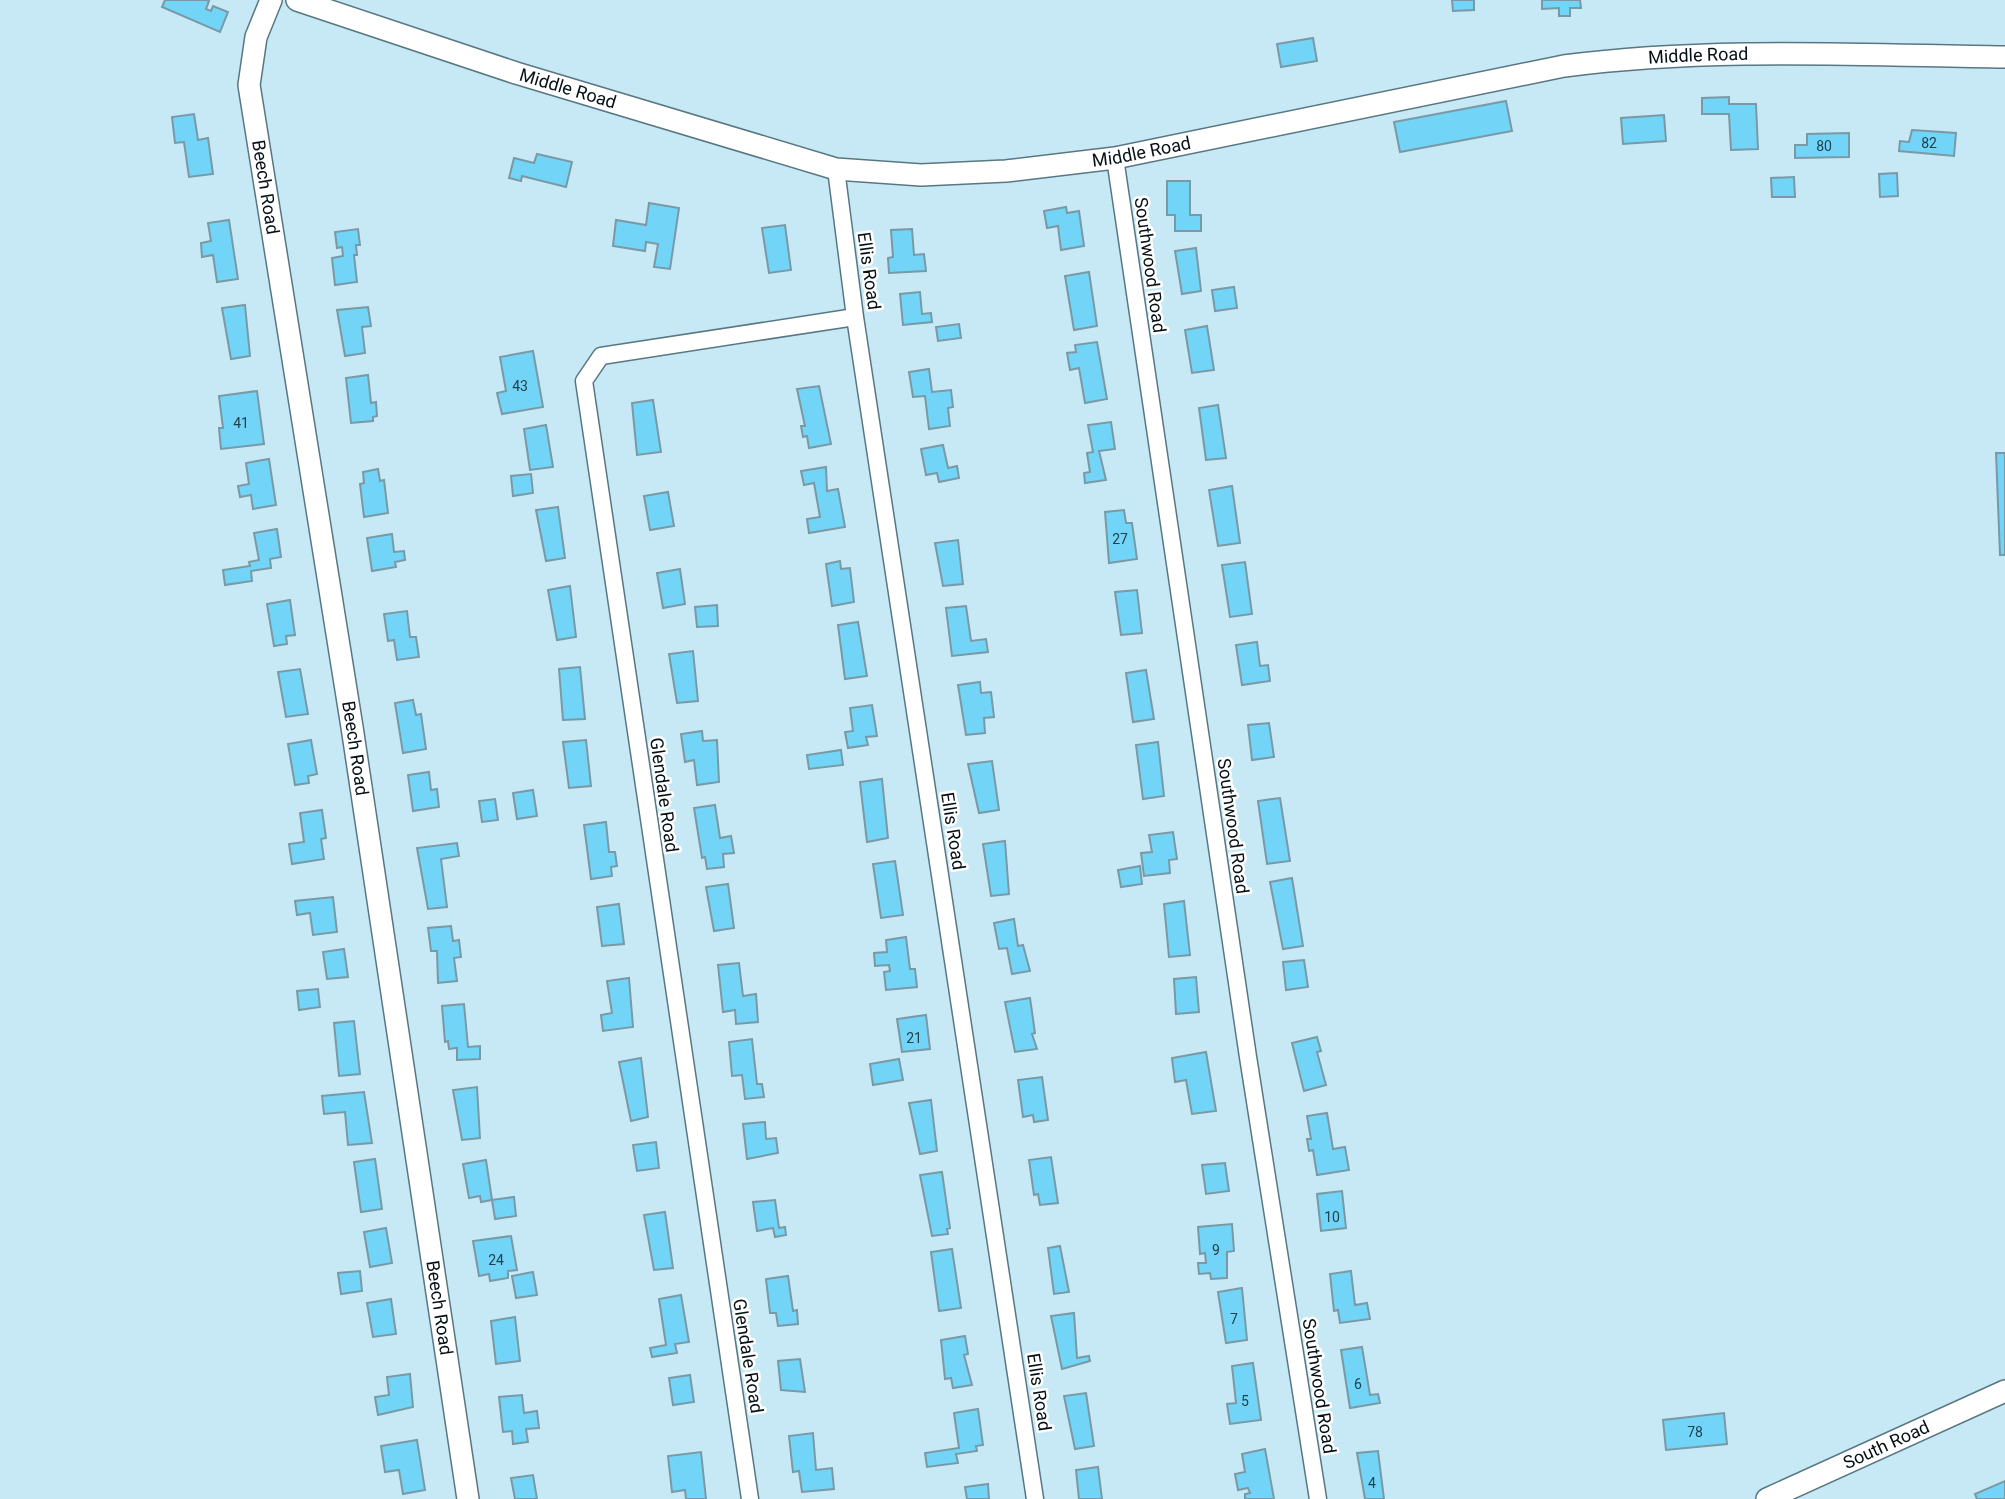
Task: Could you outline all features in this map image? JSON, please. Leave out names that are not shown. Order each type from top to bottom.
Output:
[{"type":"street","name":"Beech Road","points":[[271,0],[256,37],[249,85],[350,713],[468,1499]]},
{"type":"street","name":"Middle Road","points":[[297,0],[516,73],[836,169],[921,175],[1006,171],[1115,158],[1536,72],[1632,57],[1727,54],[2005,57]]},
{"type":"street","name":"Southwood Road","points":[[1115,158],[1246,1043],[1318,1499]]},
{"type":"street","name":"Ellis Road","points":[[836,169],[855,317],[1035,1499]]},
{"type":"street","name":"Glendale Road","points":[[750,1499],[584,381],[601,356],[855,317]]},
{"type":"street","name":"South Road","points":[[1767,1499],[2005,1391]]},
{"type":"building","points":[[165,0],[206,0],[209,1],[206,9],[211,11],[213,6],[228,12],[220,32],[162,7]]},
{"type":"building","points":[[1452,0],[1474,0],[1474,10],[1453,11]]},
{"type":"building","points":[[1542,0],[1580,0],[1581,8],[1570,8],[1570,16],[1559,16],[1559,8],[1542,9]]},
{"type":"building","points":[[1313,38],[1317,61],[1281,67],[1277,44]]},
{"type":"building","points":[[1729,97],[1729,104],[1756,104],[1758,149],[1731,150],[1729,114],[1702,114],[1702,98]]},
{"type":"building","points":[[1506,101],[1512,131],[1400,152],[1394,122]]},
{"type":"building","points":[[194,114],[198,140],[208,138],[213,174],[189,177],[184,142],[175,143],[172,117]]},
{"type":"building","points":[[1664,115],[1666,141],[1623,144],[1621,118]]},
{"type":"building","points":[[1912,130],[1956,133],[1954,156],[1899,151],[1900,141],[1909,142]]},
{"type":"building","points":[[1849,133],[1849,157],[1795,158],[1795,145],[1807,145],[1807,134]]},
{"type":"building","points":[[537,154],[572,162],[566,187],[522,176],[521,181],[509,178],[514,158],[534,163]]},
{"type":"building","points":[[1897,173],[1898,196],[1880,197],[1879,174]]},
{"type":"building","points":[[1794,177],[1795,197],[1772,197],[1771,178]]},
{"type":"building","points":[[1167,181],[1190,181],[1190,215],[1201,215],[1201,231],[1175,231],[1175,215],[1167,215]]},
{"type":"building","points":[[649,203],[679,208],[670,269],[654,267],[658,244],[646,242],[645,251],[613,246],[616,220],[646,225]]},
{"type":"building","points":[[1066,207],[1067,213],[1079,211],[1084,246],[1061,250],[1058,226],[1047,228],[1044,211]]},
{"type":"building","points":[[229,220],[238,279],[217,282],[213,255],[202,257],[201,243],[211,241],[208,223]]},
{"type":"building","points":[[785,225],[791,270],[769,273],[762,228]]},
{"type":"building","points":[[358,229],[360,245],[356,245],[357,255],[354,255],[357,282],[335,285],[332,258],[343,256],[342,247],[337,248],[335,232]]},
{"type":"building","points":[[912,229],[914,255],[924,254],[926,271],[889,273],[888,258],[893,257],[891,230]]},
{"type":"building","points":[[1196,248],[1201,291],[1182,294],[1175,251]]},
{"type":"building","points":[[1089,272],[1097,326],[1074,330],[1065,276]]},
{"type":"building","points":[[1234,287],[1237,308],[1215,311],[1212,290]]},
{"type":"building","points":[[920,292],[922,314],[931,313],[932,322],[903,325],[900,294]]},
{"type":"building","points":[[245,305],[250,356],[231,359],[222,308]]},
{"type":"building","points":[[368,307],[371,326],[362,327],[365,353],[345,356],[337,310]]},
{"type":"building","points":[[959,324],[961,338],[938,341],[936,327]]},
{"type":"building","points":[[1207,326],[1214,370],[1192,373],[1185,330]]},
{"type":"building","points":[[1097,342],[1107,399],[1085,403],[1079,368],[1070,370],[1067,353],[1076,352],[1075,345]]},
{"type":"building","points":[[533,351],[543,407],[502,414],[497,393],[506,391],[500,357]]},
{"type":"building","points":[[929,369],[932,392],[951,390],[953,407],[948,408],[950,426],[929,429],[925,396],[913,397],[909,372]]},
{"type":"building","points":[[368,375],[371,403],[376,402],[377,416],[373,417],[373,421],[351,423],[346,378]]},
{"type":"building","points":[[819,386],[831,444],[809,448],[807,436],[803,437],[801,426],[805,426],[797,389]]},
{"type":"building","points":[[257,391],[264,444],[221,449],[219,428],[223,428],[219,396]]},
{"type":"building","points":[[653,400],[661,452],[637,455],[632,403]]},
{"type":"building","points":[[1218,405],[1226,458],[1206,460],[1199,408]]},
{"type":"building","points":[[1111,422],[1115,449],[1099,451],[1106,480],[1085,483],[1084,473],[1090,472],[1087,453],[1093,452],[1088,425]]},
{"type":"building","points":[[546,425],[553,467],[530,470],[524,429]]},
{"type":"building","points":[[943,445],[948,468],[957,466],[959,478],[939,482],[937,473],[926,475],[921,449]]},
{"type":"building","points":[[1996,453],[2005,453],[2005,555],[2000,555]]},
{"type":"building","points":[[269,459],[276,505],[253,509],[251,495],[240,497],[238,486],[249,484],[246,463]]},
{"type":"building","points":[[826,467],[827,491],[838,489],[845,527],[809,533],[807,519],[820,517],[814,483],[804,485],[801,471]]},
{"type":"building","points":[[378,469],[380,481],[384,480],[388,513],[364,517],[360,484],[364,483],[363,472]]},
{"type":"building","points":[[531,474],[533,493],[513,496],[511,476]]},
{"type":"building","points":[[1232,486],[1240,543],[1218,546],[1209,490]]},
{"type":"building","points":[[668,492],[674,526],[650,530],[644,496]]},
{"type":"building","points":[[558,507],[565,558],[546,561],[536,510]]},
{"type":"building","points":[[1124,510],[1126,523],[1132,523],[1137,559],[1109,563],[1105,512]]},
{"type":"building","points":[[277,529],[281,557],[270,559],[271,568],[251,571],[252,581],[225,585],[223,570],[250,566],[249,562],[259,560],[254,533]]},
{"type":"building","points":[[392,534],[394,552],[404,551],[405,560],[395,562],[396,567],[372,571],[367,538]]},
{"type":"building","points":[[958,540],[963,584],[943,586],[935,543]]},
{"type":"building","points":[[840,561],[841,569],[850,568],[854,602],[832,606],[826,564]]},
{"type":"building","points":[[1245,562],[1252,614],[1230,617],[1222,565]]},
{"type":"building","points":[[680,569],[685,604],[663,608],[657,573]]},
{"type":"building","points":[[570,586],[576,637],[557,640],[548,590]]},
{"type":"building","points":[[1137,590],[1142,633],[1121,635],[1115,592]]},
{"type":"building","points":[[290,600],[295,635],[286,636],[287,644],[274,646],[267,604]]},
{"type":"building","points":[[717,605],[718,626],[697,627],[695,607]]},
{"type":"building","points":[[966,606],[971,641],[986,639],[988,652],[952,656],[946,608]]},
{"type":"building","points":[[407,611],[410,637],[416,637],[419,657],[397,660],[394,640],[388,641],[384,614]]},
{"type":"building","points":[[858,622],[867,676],[845,679],[838,625]]},
{"type":"building","points":[[1257,642],[1260,666],[1268,665],[1270,681],[1242,685],[1236,645]]},
{"type":"building","points":[[693,651],[698,701],[677,703],[669,654]]},
{"type":"building","points":[[580,667],[585,719],[563,720],[559,669]]},
{"type":"building","points":[[300,669],[308,714],[286,717],[278,672]]},
{"type":"building","points":[[1146,670],[1154,719],[1133,722],[1126,673]]},
{"type":"building","points":[[980,682],[981,693],[991,692],[994,717],[984,718],[985,733],[966,735],[958,685]]},
{"type":"building","points":[[413,700],[416,715],[421,714],[426,749],[403,753],[395,703]]},
{"type":"building","points":[[872,705],[877,736],[866,737],[868,745],[848,748],[845,732],[853,731],[850,708]]},
{"type":"building","points":[[1269,723],[1274,757],[1252,760],[1248,725]]},
{"type":"building","points":[[702,731],[703,741],[717,740],[719,782],[697,785],[694,760],[685,762],[681,734]]},
{"type":"building","points":[[311,740],[317,774],[308,776],[309,783],[295,785],[288,744]]},
{"type":"building","points":[[586,740],[591,786],[569,788],[563,742]]},
{"type":"building","points":[[1158,742],[1164,796],[1143,799],[1136,745]]},
{"type":"building","points":[[841,750],[843,765],[809,769],[807,755]]},
{"type":"building","points":[[992,761],[999,810],[979,813],[968,764]]},
{"type":"building","points":[[429,772],[431,790],[437,789],[439,807],[413,811],[408,775]]},
{"type":"building","points":[[882,779],[888,838],[867,842],[860,782]]},
{"type":"building","points":[[533,790],[537,816],[517,819],[513,793]]},
{"type":"building","points":[[1280,798],[1290,861],[1267,864],[1258,801]]},
{"type":"building","points":[[495,799],[498,820],[482,822],[479,801]]},
{"type":"building","points":[[715,805],[720,838],[731,836],[734,853],[723,854],[724,867],[707,869],[705,857],[702,858],[694,808]]},
{"type":"building","points":[[322,810],[326,838],[321,839],[324,859],[292,864],[289,844],[304,842],[300,813]]},
{"type":"building","points":[[606,822],[609,852],[615,852],[617,866],[611,867],[612,876],[591,879],[584,825]]},
{"type":"building","points":[[1173,832],[1177,859],[1169,860],[1170,873],[1144,876],[1141,853],[1152,852],[1149,835]]},
{"type":"building","points":[[1005,841],[1009,894],[991,896],[983,844]]},
{"type":"building","points":[[457,843],[459,856],[441,859],[447,907],[428,909],[417,848]]},
{"type":"building","points":[[895,861],[903,915],[881,918],[873,864]]},
{"type":"building","points":[[1140,866],[1142,884],[1121,887],[1118,870]]},
{"type":"building","points":[[1292,878],[1303,946],[1283,949],[1270,882]]},
{"type":"building","points":[[728,884],[734,928],[714,931],[706,887]]},
{"type":"building","points":[[333,897],[337,932],[313,935],[310,913],[297,915],[295,901]]},
{"type":"building","points":[[1184,901],[1190,955],[1169,957],[1164,904]]},
{"type":"building","points":[[619,904],[624,944],[602,946],[597,907]]},
{"type":"building","points":[[1014,919],[1018,946],[1023,945],[1030,971],[1012,974],[1007,948],[999,949],[994,923]]},
{"type":"building","points":[[451,926],[453,941],[459,940],[461,957],[454,958],[457,981],[438,983],[437,951],[431,951],[428,928]]},
{"type":"building","points":[[906,937],[910,969],[915,969],[917,987],[886,990],[884,972],[890,971],[889,965],[875,966],[874,953],[887,952],[886,940]]},
{"type":"building","points":[[344,949],[348,977],[327,979],[323,952]]},
{"type":"building","points":[[1304,960],[1308,987],[1286,990],[1283,962]]},
{"type":"building","points":[[739,963],[743,996],[756,994],[758,1022],[736,1024],[735,1010],[723,1012],[718,965]]},
{"type":"building","points":[[1196,977],[1199,1012],[1176,1014],[1174,979]]},
{"type":"building","points":[[629,978],[633,1027],[603,1031],[601,1015],[612,1013],[607,981]]},
{"type":"building","points":[[318,989],[320,1007],[299,1010],[297,991]]},
{"type":"building","points":[[1030,998],[1035,1033],[1032,1034],[1037,1049],[1015,1052],[1005,1002]]},
{"type":"building","points":[[464,1004],[468,1047],[480,1046],[480,1059],[457,1060],[457,1048],[449,1049],[448,1041],[445,1042],[442,1006]]},
{"type":"building","points":[[926,1015],[930,1049],[902,1052],[897,1019]]},
{"type":"building","points":[[354,1021],[360,1074],[339,1076],[334,1023]]},
{"type":"building","points":[[1317,1037],[1321,1051],[1317,1052],[1326,1085],[1304,1091],[1292,1043]]},
{"type":"building","points":[[752,1039],[757,1084],[762,1084],[764,1097],[745,1099],[742,1075],[732,1076],[729,1042]]},
{"type":"building","points":[[1206,1052],[1216,1111],[1192,1114],[1186,1080],[1175,1082],[1172,1058]]},
{"type":"building","points":[[641,1058],[648,1117],[631,1121],[619,1062]]},
{"type":"building","points":[[899,1059],[903,1080],[873,1085],[870,1064]]},
{"type":"building","points":[[1042,1077],[1048,1120],[1034,1122],[1033,1115],[1023,1117],[1018,1080]]},
{"type":"building","points":[[477,1087],[480,1138],[462,1140],[453,1090]]},
{"type":"building","points":[[364,1092],[372,1143],[348,1145],[345,1112],[324,1114],[322,1096]]},
{"type":"building","points":[[931,1100],[937,1151],[920,1154],[909,1103]]},
{"type":"building","points":[[1327,1113],[1333,1149],[1345,1147],[1349,1170],[1317,1175],[1313,1150],[1309,1151],[1307,1139],[1311,1139],[1307,1116]]},
{"type":"building","points":[[765,1122],[766,1139],[776,1138],[778,1153],[747,1159],[743,1124]]},
{"type":"building","points":[[656,1142],[659,1168],[637,1171],[633,1145]]},
{"type":"building","points":[[1051,1157],[1058,1203],[1040,1205],[1038,1194],[1034,1195],[1029,1160]]},
{"type":"building","points":[[375,1159],[382,1209],[361,1212],[354,1162]]},
{"type":"building","points":[[486,1160],[492,1200],[481,1202],[480,1196],[469,1198],[463,1164]]},
{"type":"building","points":[[1225,1163],[1229,1191],[1206,1194],[1202,1165]]},
{"type":"building","points":[[942,1172],[950,1228],[947,1229],[948,1234],[932,1236],[920,1175]]},
{"type":"building","points":[[1342,1191],[1346,1228],[1321,1231],[1317,1194]]},
{"type":"building","points":[[514,1197],[516,1216],[495,1219],[492,1200]]},
{"type":"building","points":[[775,1200],[779,1228],[785,1227],[786,1235],[775,1237],[773,1228],[757,1231],[753,1202]]},
{"type":"building","points":[[665,1212],[673,1268],[654,1270],[644,1215]]},
{"type":"building","points":[[1232,1224],[1234,1251],[1227,1252],[1227,1278],[1211,1279],[1210,1273],[1199,1274],[1198,1263],[1206,1263],[1205,1253],[1200,1254],[1198,1227]]},
{"type":"building","points":[[386,1228],[392,1263],[370,1267],[364,1232]]},
{"type":"building","points":[[511,1236],[517,1270],[508,1271],[508,1278],[490,1281],[489,1274],[479,1276],[473,1241]]},
{"type":"building","points":[[1060,1246],[1069,1292],[1054,1294],[1048,1248]]},
{"type":"building","points":[[952,1249],[961,1308],[939,1311],[931,1252]]},
{"type":"building","points":[[360,1271],[362,1291],[341,1294],[338,1273]]},
{"type":"building","points":[[1351,1271],[1355,1305],[1367,1303],[1370,1319],[1340,1323],[1338,1310],[1334,1311],[1330,1274]]},
{"type":"building","points":[[533,1272],[537,1295],[516,1298],[512,1276]]},
{"type":"building","points":[[788,1276],[793,1311],[797,1310],[798,1324],[778,1326],[776,1313],[770,1313],[766,1279]]},
{"type":"building","points":[[1242,1288],[1247,1340],[1226,1343],[1218,1292]]},
{"type":"building","points":[[681,1295],[689,1342],[675,1344],[677,1353],[652,1357],[650,1348],[666,1345],[659,1299]]},
{"type":"building","points":[[391,1299],[396,1334],[373,1337],[367,1303]]},
{"type":"building","points":[[1074,1313],[1077,1358],[1089,1356],[1090,1361],[1062,1369],[1051,1316]]},
{"type":"building","points":[[515,1317],[520,1361],[496,1364],[491,1321]]},
{"type":"building","points":[[965,1336],[968,1354],[964,1355],[972,1385],[953,1388],[951,1378],[945,1379],[941,1340]]},
{"type":"building","points":[[1362,1347],[1370,1395],[1378,1394],[1380,1403],[1350,1408],[1341,1350]]},
{"type":"building","points":[[800,1359],[805,1392],[781,1390],[778,1361]]},
{"type":"building","points":[[1253,1363],[1261,1420],[1230,1424],[1227,1404],[1236,1403],[1232,1366]]},
{"type":"building","points":[[410,1374],[413,1407],[378,1415],[375,1397],[389,1395],[387,1377]]},
{"type":"building","points":[[690,1375],[694,1402],[673,1405],[669,1378]]},
{"type":"building","points":[[1086,1393],[1094,1446],[1075,1449],[1064,1396]]},
{"type":"building","points":[[522,1395],[524,1413],[537,1411],[539,1428],[526,1429],[528,1442],[513,1444],[512,1431],[503,1432],[499,1397]]},
{"type":"building","points":[[978,1409],[983,1445],[976,1446],[977,1451],[956,1454],[958,1463],[927,1467],[925,1453],[959,1448],[954,1413]]},
{"type":"building","points":[[1724,1413],[1727,1444],[1666,1450],[1663,1420]]},
{"type":"building","points":[[813,1433],[816,1470],[832,1468],[834,1489],[802,1492],[799,1471],[793,1472],[789,1436]]},
{"type":"building","points":[[417,1440],[425,1490],[403,1494],[399,1470],[385,1472],[381,1446]]},
{"type":"building","points":[[1265,1449],[1274,1499],[1245,1499],[1245,1494],[1250,1493],[1248,1488],[1238,1490],[1235,1474],[1245,1472],[1242,1454]]},
{"type":"building","points":[[1378,1451],[1384,1499],[1365,1499],[1357,1453]]},
{"type":"building","points":[[701,1452],[706,1499],[686,1499],[685,1490],[672,1492],[668,1456]]},
{"type":"building","points":[[1098,1467],[1102,1499],[1079,1499],[1076,1470]]},
{"type":"building","points":[[533,1475],[537,1499],[515,1499],[511,1478]]},
{"type":"building","points":[[2005,1481],[2005,1499],[1977,1499],[1975,1494]]},
{"type":"building","points":[[988,1484],[989,1499],[967,1499],[965,1487]]}]
